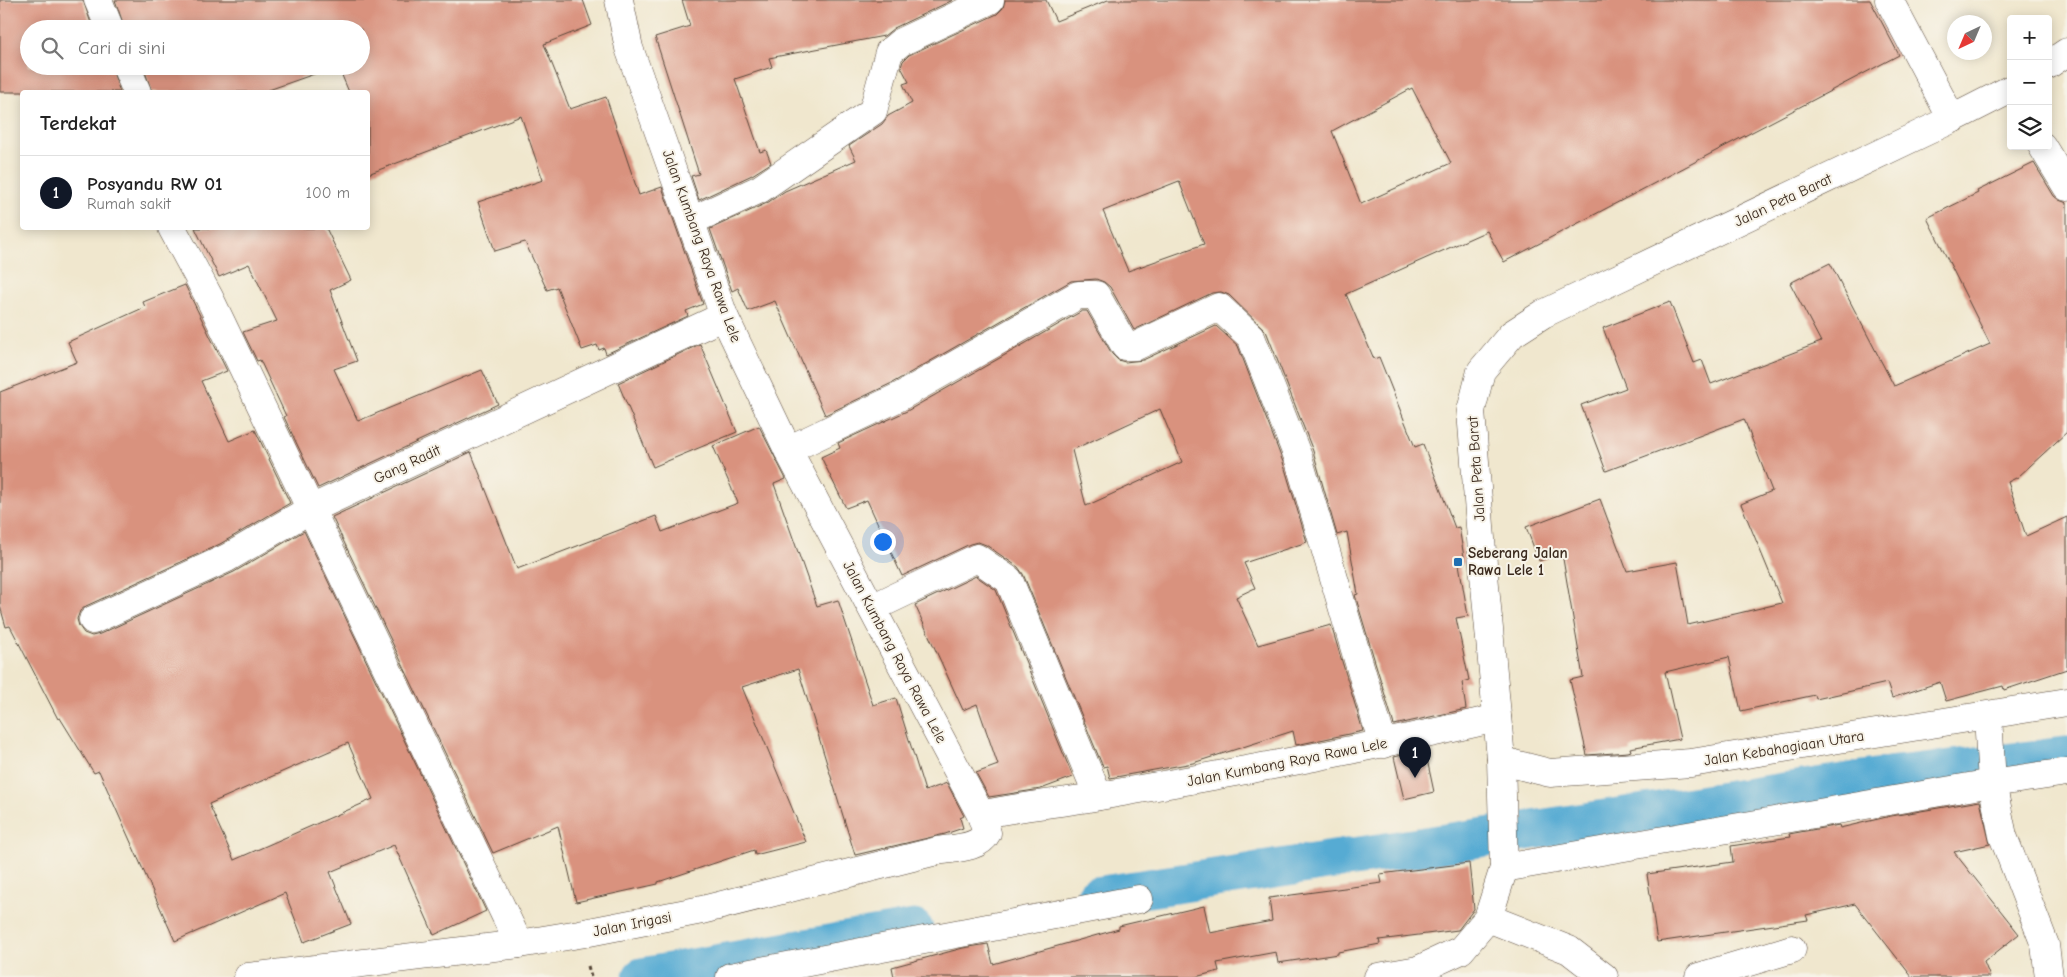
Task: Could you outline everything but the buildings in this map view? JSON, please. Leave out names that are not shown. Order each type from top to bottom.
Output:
[{"type":"street","points":[[98,0],[106,20]]},
{"type":"street","name":"Jalan Kumbang Raya Rawa Lele","points":[[619,0],[629,48],[692,221],[724,316],[788,450],[981,815],[1008,809],[1098,796],[1383,744],[1498,718]]},
{"type":"street","points":[[692,221],[760,189],[873,111],[889,52],[901,42],[990,0]]},
{"type":"street","points":[[1889,0],[1952,120]]},
{"type":"street","points":[[2052,62],[2067,52]]},
{"type":"street","points":[[130,75],[136,90]]},
{"type":"street","name":"Jalan Peta Barat","points":[[1378,977],[1418,970],[1461,950],[1488,918],[1504,865],[1498,718],[1483,564],[1472,411],[1481,371],[1512,334],[1543,314],[2007,92]]},
{"type":"street","points":[[2044,150],[2067,187]]},
{"type":"street","points":[[173,230],[209,297],[519,944]]},
{"type":"street","points":[[788,450],[899,397],[1078,295],[1096,295],[1125,346],[1136,346],[1219,307],[1250,337],[1298,458],[1383,744]]},
{"type":"street","name":"Gang Radit","points":[[93,620],[227,558],[311,509],[628,359],[724,316]]},
{"type":"street","points":[[872,608],[977,558],[1009,580],[1098,796]]},
{"type":"street","name":"Jalan Kebahagiaan Utara","points":[[1501,761],[1550,773],[1691,763],[1989,721],[2067,702]]},
{"type":"street","points":[[1989,721],[1991,780],[2002,836],[2045,945],[2049,977]]},
{"type":"street","points":[[1504,865],[1991,780],[2067,772]]},
{"type":"street","name":"Jalan Irigasi","points":[[248,977],[519,944],[702,910],[937,851],[976,844],[983,840],[986,833],[981,815]]},
{"type":"street","points":[[730,977],[1138,899]]},
{"type":"street","points":[[1488,918],[1569,950],[1604,977]]},
{"type":"street","points":[[1700,977],[1792,948]]},
{"type":"waterway","points":[[1096,896],[1889,776],[2067,756]]},
{"type":"waterway","points":[[642,977],[914,929]]},
{"type":"place","name":"Seberang Jalan Rawa Lele 1","points":[[1458,562]]},
{"type":"place","name":"Posyandu RW 01","points":[[1415,778]]}]
